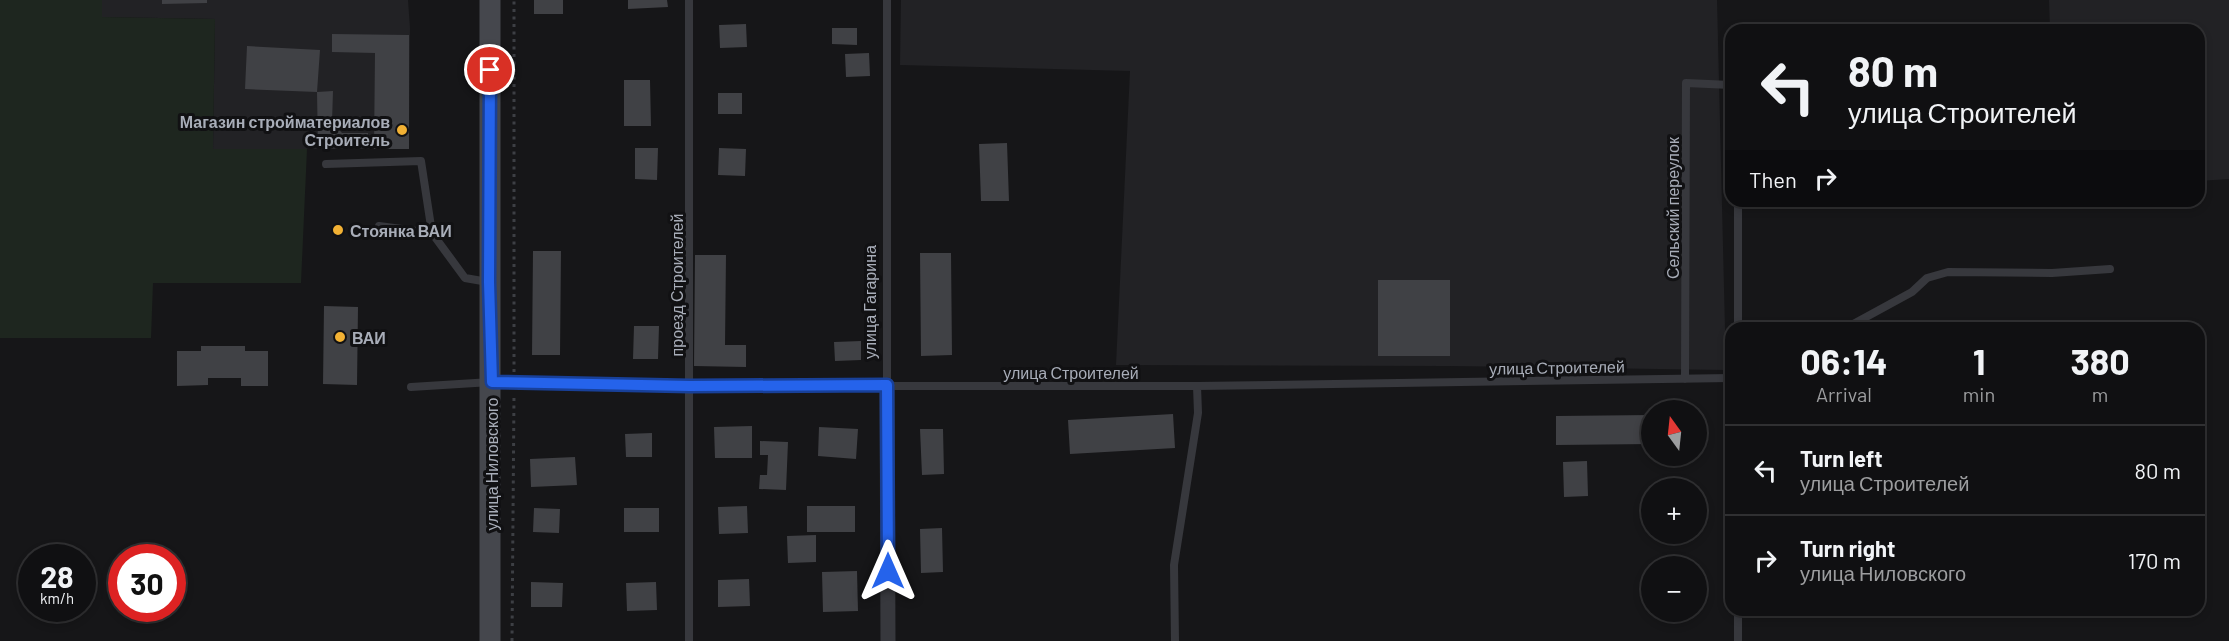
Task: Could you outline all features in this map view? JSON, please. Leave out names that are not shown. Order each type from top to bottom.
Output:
[{"type":"street","name":"улица Ниловского","points":[[490,0],[489,282],[492,382],[490,641]]},
{"type":"street","name":"улица Гагарина","points":[[887,385],[888,641]]},
{"type":"lane","name":"проезд Строителей","points":[[689,0],[690,641]]},
{"type":"lane","name":"улица Гагарина","points":[[887,0],[887,385]]},
{"type":"lane","name":"Сельский переулок","points":[[1685,379],[1686,83],[1725,85]]},
{"type":"lane","points":[[326,164],[421,161],[432,233],[465,278],[489,282]]},
{"type":"lane","points":[[1738,207],[1738,322]]},
{"type":"lane","points":[[379,226],[432,233]]},
{"type":"lane","points":[[1857,322],[1912,292],[1927,278],[1948,272],[2052,273],[2110,269]]},
{"type":"lane","name":"улица Строителей","points":[[411,387],[492,382],[690,386],[1197,386],[1725,378]]},
{"type":"lane","points":[[1175,641],[1174,565],[1198,413],[1197,386]]},
{"type":"lane","points":[[1738,616],[1738,641]]},
{"type":"path","points":[[512,641],[514,0]]},
{"type":"shaded area","points":[[0,0],[102,0],[102,17],[215,19],[213,149],[307,149],[301,283],[153,283],[151,338],[0,338]]},
{"type":"shaded area","points":[[102,0],[408,0],[410,28],[409,149],[213,149],[215,19],[102,17]]},
{"type":"shaded area","points":[[901,0],[1717,0],[1725,370],[1116,365],[1130,71],[900,65]]},
{"type":"shaded area","points":[[2049,0],[2229,0],[2229,179],[2205,181],[2205,24],[2050,24]]},
{"type":"building","points":[[162,0],[207,0],[207,3],[162,4]]},
{"type":"building","points":[[534,0],[563,0],[563,14],[534,14]]},
{"type":"building","points":[[628,0],[667,0],[668,7],[628,9]]},
{"type":"building","points":[[746,24],[747,47],[720,48],[719,25]]},
{"type":"building","points":[[832,28],[857,28],[857,45],[832,44]]},
{"type":"building","points":[[332,34],[409,35],[409,149],[374,149],[375,53],[332,52]]},
{"type":"building","points":[[247,46],[320,50],[317,92],[245,89]]},
{"type":"building","points":[[869,53],[870,76],[846,77],[845,54]]},
{"type":"building","points":[[624,80],[650,80],[651,126],[624,126]]},
{"type":"building","points":[[333,91],[332,122],[342,133],[368,133],[368,147],[318,149],[317,92]]},
{"type":"building","points":[[718,93],[742,93],[742,114],[718,114]]},
{"type":"building","points":[[1007,143],[1009,201],[981,201],[979,144]]},
{"type":"building","points":[[635,148],[658,148],[657,180],[635,179]]},
{"type":"building","points":[[719,148],[746,149],[745,176],[718,175]]},
{"type":"building","points":[[533,251],[561,251],[560,355],[532,355]]},
{"type":"building","points":[[920,253],[951,253],[952,355],[921,356]]},
{"type":"building","points":[[695,255],[726,255],[725,345],[746,345],[746,367],[694,366]]},
{"type":"building","points":[[1378,280],[1450,280],[1450,356],[1378,356]]},
{"type":"building","points":[[324,306],[358,307],[357,385],[323,384]]},
{"type":"building","points":[[634,326],[659,326],[658,359],[633,359]]},
{"type":"building","points":[[861,341],[861,360],[835,361],[834,342]]},
{"type":"building","points":[[201,346],[245,346],[245,351],[268,351],[268,386],[241,386],[241,378],[208,378],[208,385],[177,386],[177,351],[201,351]]},
{"type":"building","points":[[1173,414],[1175,448],[1070,454],[1068,420]]},
{"type":"building","points":[[1641,415],[1641,444],[1556,445],[1556,416]]},
{"type":"building","points":[[752,426],[752,458],[715,458],[714,427]]},
{"type":"building","points":[[819,427],[858,429],[856,459],[818,456]]},
{"type":"building","points":[[920,429],[943,429],[944,474],[922,475]]},
{"type":"building","points":[[652,433],[652,457],[626,457],[625,434]]},
{"type":"building","points":[[760,441],[788,442],[786,490],[759,489],[760,475],[767,475],[768,455],[760,455]]},
{"type":"building","points":[[575,457],[577,485],[531,487],[530,459]]},
{"type":"building","points":[[1587,461],[1588,496],[1564,497],[1563,462]]},
{"type":"building","points":[[747,506],[748,533],[719,534],[718,507]]},
{"type":"building","points":[[807,506],[855,506],[855,532],[807,532]]},
{"type":"building","points":[[534,508],[560,509],[559,533],[533,532]]},
{"type":"building","points":[[624,508],[659,508],[659,532],[624,532]]},
{"type":"building","points":[[942,528],[943,572],[921,573],[920,529]]},
{"type":"building","points":[[816,535],[816,562],[788,563],[787,536]]},
{"type":"building","points":[[857,571],[858,611],[823,612],[822,572]]},
{"type":"building","points":[[749,579],[750,606],[718,607],[718,580]]},
{"type":"building","points":[[531,582],[563,583],[562,607],[531,607]]},
{"type":"building","points":[[656,582],[657,610],[627,611],[626,583]]},
{"type":"place","name":"Магазин стройматериалов Строитель","points":[[402,130]]},
{"type":"place","name":"Стоянка ВАИ","points":[[338,230]]},
{"type":"place","name":"ВАИ","points":[[340,337]]},
{"type":"route","points":[[490,70],[489,282],[492,382],[690,386],[887,385],[888,571]]}]
